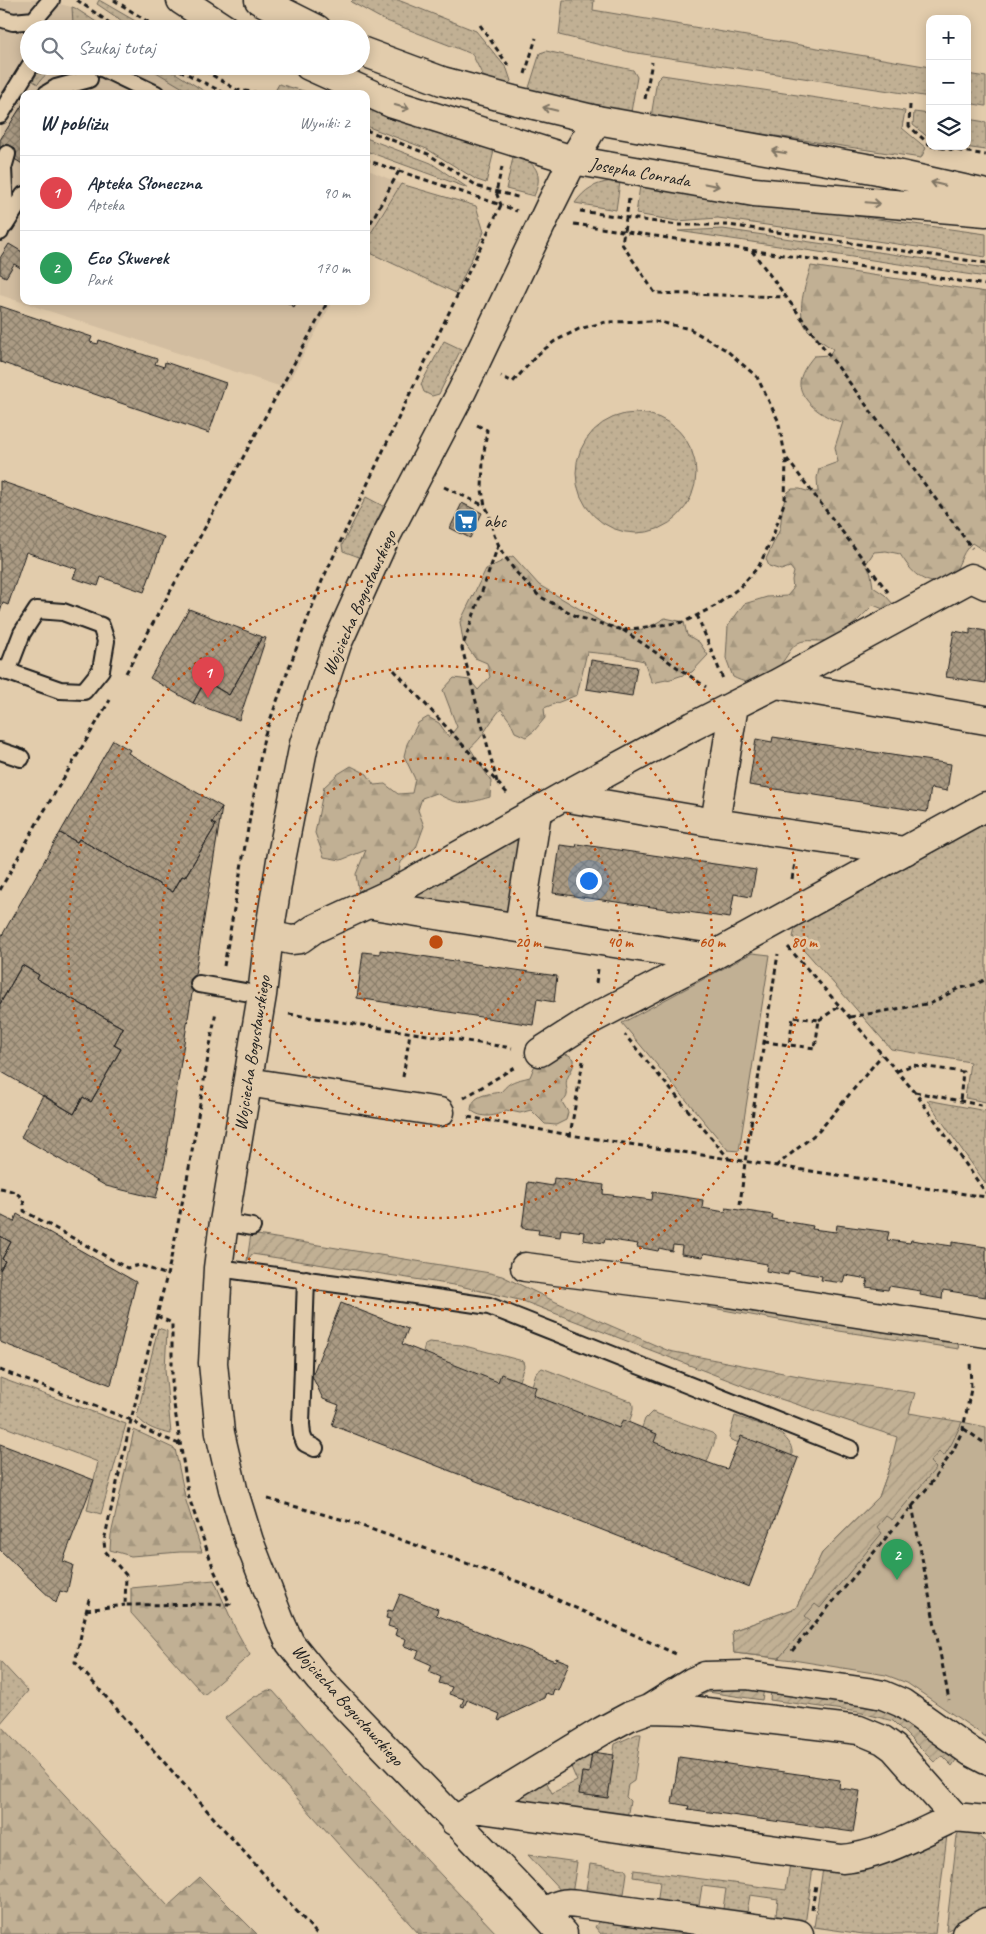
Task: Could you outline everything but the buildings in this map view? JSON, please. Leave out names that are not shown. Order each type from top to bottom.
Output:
[{"type":"street","points":[[181,0],[211,20]]},
{"type":"street","points":[[259,0],[299,20]]},
{"type":"street","points":[[370,54],[442,81],[520,93],[597,120],[878,170],[986,194]]},
{"type":"street","name":"Josepha Conrada","points":[[329,75],[362,90]]},
{"type":"street","name":"Josepha Conrada","points":[[370,94],[393,104],[573,160],[754,192],[986,212]]},
{"type":"street","name":"Wojciecha Bogusławskiego","points":[[563,1934],[464,1814],[319,1679],[290,1643],[249,1542],[233,1490],[220,1433],[214,1363],[218,1268],[224,1222],[262,995],[269,935],[304,744],[337,644],[384,540],[462,391],[546,213],[573,160],[597,120]]},
{"type":"street","points":[[269,935],[291,940],[300,939],[314,929],[394,892],[562,797],[776,684],[905,614],[979,571]]},
{"type":"street","points":[[776,684],[986,720]]},
{"type":"street","points":[[715,823],[734,705]]},
{"type":"street","points":[[562,797],[715,823],[905,851]]},
{"type":"street","points":[[540,1052],[598,1016],[709,958],[782,927],[905,851],[986,806]]},
{"type":"street","points":[[519,927],[532,814]]},
{"type":"street","points":[[367,904],[709,958]]},
{"type":"street","points":[[248,1082],[440,1112]]},
{"type":"street","points":[[525,1267],[728,1293],[979,1331]]},
{"type":"street","points":[[464,1814],[602,1731],[630,1716],[649,1709],[692,1682],[705,1676],[722,1674],[773,1678],[883,1695],[902,1702],[971,1752],[986,1760]]},
{"type":"street","points":[[649,1709],[689,1710],[859,1730],[884,1740],[894,1748],[955,1816]]},
{"type":"street","points":[[464,1814],[842,1859],[856,1858],[884,1849],[955,1816],[986,1820]]},
{"type":"street","points":[[544,1913],[552,1907],[565,1902],[726,1929],[805,1924]]},
{"type":"street","points":[[966,1934],[986,1922]]},
{"type":"lane","points":[[36,20],[51,0]]},
{"type":"lane","points":[[0,18],[20,23]]},
{"type":"lane","points":[[0,115],[24,75]]},
{"type":"lane","points":[[53,90],[91,76],[142,90]]},
{"type":"lane","points":[[0,233],[5,212],[3,168],[7,154]]},
{"type":"lane","points":[[0,233],[20,201]]},
{"type":"lane","points":[[37,610],[63,612],[101,626],[106,641],[101,670],[84,691],[60,690],[4,671],[22,633],[37,610]]},
{"type":"lane","points":[[0,751],[21,758]]},
{"type":"lane","points":[[199,984],[262,995]]},
{"type":"lane","points":[[224,1222],[252,1227]]},
{"type":"lane","points":[[218,1268],[489,1306],[850,1449]]},
{"type":"lane","points":[[306,1279],[300,1424],[305,1443],[315,1448]]},
{"type":"path","points":[[77,0],[105,20]]},
{"type":"path","points":[[114,0],[145,20]]},
{"type":"path","points":[[480,25],[520,93]]},
{"type":"path","points":[[520,93],[536,38]]},
{"type":"path","points":[[189,75],[218,90]]},
{"type":"path","points":[[212,75],[236,90]]},
{"type":"path","points":[[910,105],[909,126],[926,142]]},
{"type":"path","points":[[370,132],[428,154],[479,187],[546,213],[678,225],[729,225],[986,263]]},
{"type":"path","points":[[508,139],[496,192],[501,205],[624,230],[986,285]]},
{"type":"path","points":[[955,150],[986,155]]},
{"type":"path","points":[[370,224],[399,171]]},
{"type":"path","points":[[624,230],[622,244],[655,293],[786,297]]},
{"type":"path","points":[[752,250],[979,571]]},
{"type":"path","points":[[124,676],[326,305]]},
{"type":"path","points":[[497,374],[513,382],[537,354],[555,341],[579,329],[606,322],[655,321],[690,329],[726,350],[757,377],[778,420],[786,459],[785,500],[773,536],[759,566],[739,588],[715,606],[684,622],[623,630]]},
{"type":"path","points":[[473,423],[487,430],[482,490],[485,506],[489,513],[498,546],[515,571],[539,596],[578,617],[623,630],[734,705]]},
{"type":"path","points":[[786,459],[905,614]]},
{"type":"path","points":[[443,486],[485,506]]},
{"type":"path","points":[[497,782],[462,648],[498,546]]},
{"type":"path","points":[[698,615],[734,705]]},
{"type":"path","points":[[394,670],[497,782],[532,814]]},
{"type":"path","points":[[0,890],[37,823],[115,692]]},
{"type":"path","points":[[740,1205],[782,927],[801,836]]},
{"type":"path","points":[[782,927],[840,1006],[915,1092],[986,1194]]},
{"type":"path","points":[[570,1135],[598,1016],[602,941]]},
{"type":"path","points":[[850,1017],[932,1003],[957,989],[977,984],[986,979]]},
{"type":"path","points":[[789,1045],[792,1017],[819,1020],[840,1006]]},
{"type":"path","points":[[286,1014],[540,1052]]},
{"type":"path","points":[[598,1016],[730,1159]]},
{"type":"path","points":[[764,1042],[815,1048],[819,1020]]},
{"type":"path","points":[[398,1105],[410,1033]]},
{"type":"path","points":[[440,1112],[540,1052]]},
{"type":"path","points":[[776,1167],[819,1131],[882,1055]]},
{"type":"path","points":[[896,1071],[912,1065],[963,1072],[960,1101]]},
{"type":"path","points":[[915,1092],[986,1106]]},
{"type":"path","points":[[440,1112],[570,1135],[986,1197]]},
{"type":"path","points":[[0,1188],[10,1190],[21,1196],[25,1203],[24,1211],[127,1268],[140,1265],[167,1275]]},
{"type":"path","points":[[157,1316],[172,1323],[172,1392],[189,1498],[214,1570],[230,1604]]},
{"type":"path","points":[[773,1678],[787,1657],[929,1486],[953,1451],[963,1429],[972,1389],[969,1350],[979,1331]]},
{"type":"path","points":[[0,1370],[130,1420],[148,1431],[180,1444]]},
{"type":"path","points":[[963,1429],[986,1444]]},
{"type":"path","points":[[259,1497],[351,1522],[519,1582],[676,1654],[692,1682]]},
{"type":"path","points":[[912,1505],[949,1701]]},
{"type":"path","points":[[89,1599],[75,1662],[317,1934]]},
{"type":"path","points":[[86,1610],[96,1607],[125,1605]]},
{"type":"path","points":[[805,1924],[820,1856]]},
{"type":"shaded area","points":[[0,0],[42,0],[72,7],[93,20],[20,20],[20,75],[178,75],[203,90],[20,90],[20,302],[0,295]]},
{"type":"shaded area","points":[[370,171],[401,184],[370,234]]},
{"type":"shaded area","points":[[31,305],[331,305],[285,388]]},
{"type":"green space","points":[[99,0],[133,20],[121,20],[97,4]]},
{"type":"green space","points":[[353,0],[398,0],[476,31],[507,69],[511,81],[507,86],[483,76],[472,54],[384,20],[351,2]]},
{"type":"green space","points":[[563,0],[594,0],[593,10],[926,66],[926,96],[630,52],[559,35]]},
{"type":"green space","points":[[72,7],[93,20],[73,20]]},
{"type":"green space","points":[[546,51],[633,70],[637,77],[631,112],[528,91],[540,53]]},
{"type":"green space","points":[[36,75],[45,75],[38,84],[33,81]]},
{"type":"green space","points":[[161,75],[178,75],[203,90],[186,90]]},
{"type":"green space","points":[[662,75],[905,111],[902,128],[926,148],[921,158],[651,117],[657,80]]},
{"type":"green space","points":[[971,75],[986,77],[986,106],[971,104]]},
{"type":"green space","points":[[279,84],[300,90],[276,90]]},
{"type":"green space","points":[[370,109],[495,147],[486,183],[477,180],[427,149],[370,128]]},
{"type":"green space","points":[[914,112],[926,114],[926,136],[913,125]]},
{"type":"green space","points":[[971,120],[986,122],[986,150],[971,148]]},
{"type":"green space","points":[[370,140],[431,163],[468,188],[370,152]]},
{"type":"green space","points":[[514,153],[528,161],[536,170],[538,181],[534,196],[506,189]]},
{"type":"green space","points":[[611,181],[620,182],[616,210],[575,203],[590,188]]},
{"type":"green space","points":[[401,184],[476,206],[484,232],[456,293],[370,253],[370,234]]},
{"type":"green space","points":[[640,186],[986,234],[986,257],[718,218],[677,221],[636,214]]},
{"type":"green space","points":[[723,229],[986,268],[986,277],[678,231]]},
{"type":"green space","points":[[811,266],[986,292],[986,552],[972,543],[964,552],[954,574],[945,584],[929,581],[918,576],[900,554],[886,551],[874,552],[866,564],[871,574],[873,587],[885,595],[894,605],[886,610],[873,605],[847,629],[828,640],[798,643],[771,676],[754,683],[733,677],[726,658],[728,626],[744,604],[767,597],[787,596],[793,589],[792,580],[794,572],[790,567],[781,570],[769,566],[766,559],[780,529],[783,504],[788,492],[792,489],[818,492],[817,478],[819,469],[838,462],[835,447],[843,422],[830,418],[810,404],[805,398],[800,385],[802,373],[814,356],[829,355],[833,349],[808,330],[802,316],[802,299]]},
{"type":"green space","points":[[444,341],[461,349],[439,394],[432,396],[424,392],[421,384]]},
{"type":"green space","points":[[636,413],[648,414],[659,418],[669,423],[678,431],[686,440],[691,450],[695,461],[695,485],[691,496],[686,506],[678,515],[669,523],[659,528],[648,532],[636,533],[624,532],[613,528],[603,523],[594,515],[586,506],[581,496],[577,485],[576,473],[577,461],[581,450],[586,440],[594,431],[603,423],[613,418],[624,414]]},
{"type":"green space","points":[[366,497],[383,506],[383,508],[359,557],[343,551],[342,545]]},
{"type":"green space","points":[[513,556],[539,585],[605,624],[623,630],[646,629],[665,618],[684,622],[687,635],[699,642],[708,655],[692,672],[652,683],[644,661],[617,655],[587,652],[577,695],[544,708],[545,718],[526,737],[515,732],[501,709],[470,748],[491,781],[490,797],[475,801],[457,802],[436,793],[422,798],[418,810],[424,826],[416,848],[401,862],[398,876],[359,894],[356,874],[366,850],[341,860],[324,857],[315,833],[324,787],[338,774],[351,766],[367,774],[374,785],[385,784],[398,794],[412,793],[415,779],[404,756],[407,744],[418,723],[428,717],[439,723],[449,737],[457,727],[443,690],[454,678],[470,680],[478,690],[490,677],[487,663],[475,658],[463,641],[460,622],[486,569]]},
{"type":"green space","points":[[986,821],[986,1102],[965,1098],[970,1062],[891,1049],[793,937],[796,925]]},
{"type":"green space","points":[[522,835],[507,914],[410,902],[405,896]]},
{"type":"green space","points":[[752,953],[770,955],[739,1151],[728,1150],[622,1023]]},
{"type":"green space","points":[[559,1053],[569,1055],[574,1059],[573,1067],[566,1082],[567,1097],[562,1102],[568,1112],[566,1120],[556,1125],[545,1124],[531,1110],[520,1113],[506,1110],[498,1114],[484,1116],[471,1110],[474,1101],[478,1098],[486,1094],[501,1092],[511,1083],[530,1077],[534,1067]]},
{"type":"green space","points":[[927,1100],[986,1111],[986,1184]]},
{"type":"green space","points":[[251,1234],[502,1276],[556,1302],[669,1351],[804,1377],[915,1393],[909,1413],[962,1422],[944,1456],[939,1452],[930,1462],[936,1468],[892,1520],[886,1516],[877,1527],[882,1533],[820,1608],[815,1604],[805,1616],[811,1621],[779,1658],[734,1653],[732,1631],[796,1608],[822,1553],[879,1497],[890,1466],[897,1437],[762,1393],[523,1301],[460,1286],[252,1254],[247,1261]]},
{"type":"green space","points":[[717,1304],[952,1338],[958,1344],[959,1349],[839,1331],[707,1307]]},
{"type":"green space","points":[[158,1328],[167,1331],[165,1369],[171,1434],[148,1426],[137,1416]]},
{"type":"green space","points":[[429,1342],[461,1345],[523,1361],[524,1366],[514,1395],[421,1360],[425,1344]]},
{"type":"green space","points":[[542,1368],[632,1402],[632,1413],[624,1432],[527,1401],[536,1373]]},
{"type":"green space","points":[[0,1378],[126,1424],[101,1514],[87,1510],[98,1462],[0,1425]]},
{"type":"green space","points":[[652,1412],[712,1433],[715,1436],[715,1441],[702,1475],[635,1447],[645,1419]]},
{"type":"green space","points":[[735,1416],[774,1430],[783,1436],[789,1442],[792,1451],[791,1461],[731,1440],[729,1437]]},
{"type":"green space","points":[[962,1422],[986,1427],[986,1737],[907,1683],[886,1675],[793,1660],[734,1653],[732,1631],[796,1608],[822,1553],[879,1497],[898,1437]]},
{"type":"green space","points":[[134,1430],[175,1449],[186,1501],[202,1552],[131,1556],[110,1550],[111,1535]]},
{"type":"green space","points":[[214,1580],[236,1630],[250,1655],[204,1695],[131,1613],[131,1588]]},
{"type":"green space","points":[[0,1661],[28,1691],[0,1724]]},
{"type":"green space","points":[[710,1687],[764,1689],[762,1700],[708,1692],[695,1699],[694,1696]]},
{"type":"green space","points":[[268,1690],[273,1691],[355,1784],[497,1934],[419,1934],[225,1718],[254,1697]]},
{"type":"green space","points":[[771,1690],[883,1707],[958,1757],[952,1766],[942,1756],[934,1762],[893,1721],[858,1712],[770,1700]]},
{"type":"green space","points":[[0,1725],[168,1906],[200,1877],[257,1934],[0,1934]]},
{"type":"green space","points":[[641,1734],[634,1781],[628,1785],[626,1797],[630,1801],[627,1818],[515,1805],[513,1789],[542,1773],[552,1793],[577,1781],[568,1760],[592,1752],[589,1773],[582,1772],[579,1794],[607,1798],[615,1744]]},
{"type":"green space","points":[[964,1828],[970,1828],[986,1843],[986,1910],[946,1931],[957,1836],[959,1831]]},
{"type":"green space","points":[[947,1835],[935,1934],[863,1934],[814,1927],[823,1868]]},
{"type":"green space","points":[[528,1855],[577,1862],[572,1894],[563,1893]]},
{"type":"green space","points":[[790,1863],[813,1867],[805,1925],[775,1922],[778,1899],[750,1895],[746,1918],[722,1915],[726,1889],[702,1886],[698,1912],[657,1906],[660,1881],[633,1877],[634,1870],[786,1890]]},
{"type":"green space","points":[[590,1864],[625,1869],[627,1873],[623,1901],[585,1896]]},
{"type":"green space","points":[[602,1916],[704,1934],[601,1934],[595,1927]]},
{"type":"place","name":"abc","points":[[466,521]]},
{"type":"place","name":"Apteka Słoneczna","points":[[208,698]]},
{"type":"place","name":"Eco Skwerek","points":[[897,1580]]}]
